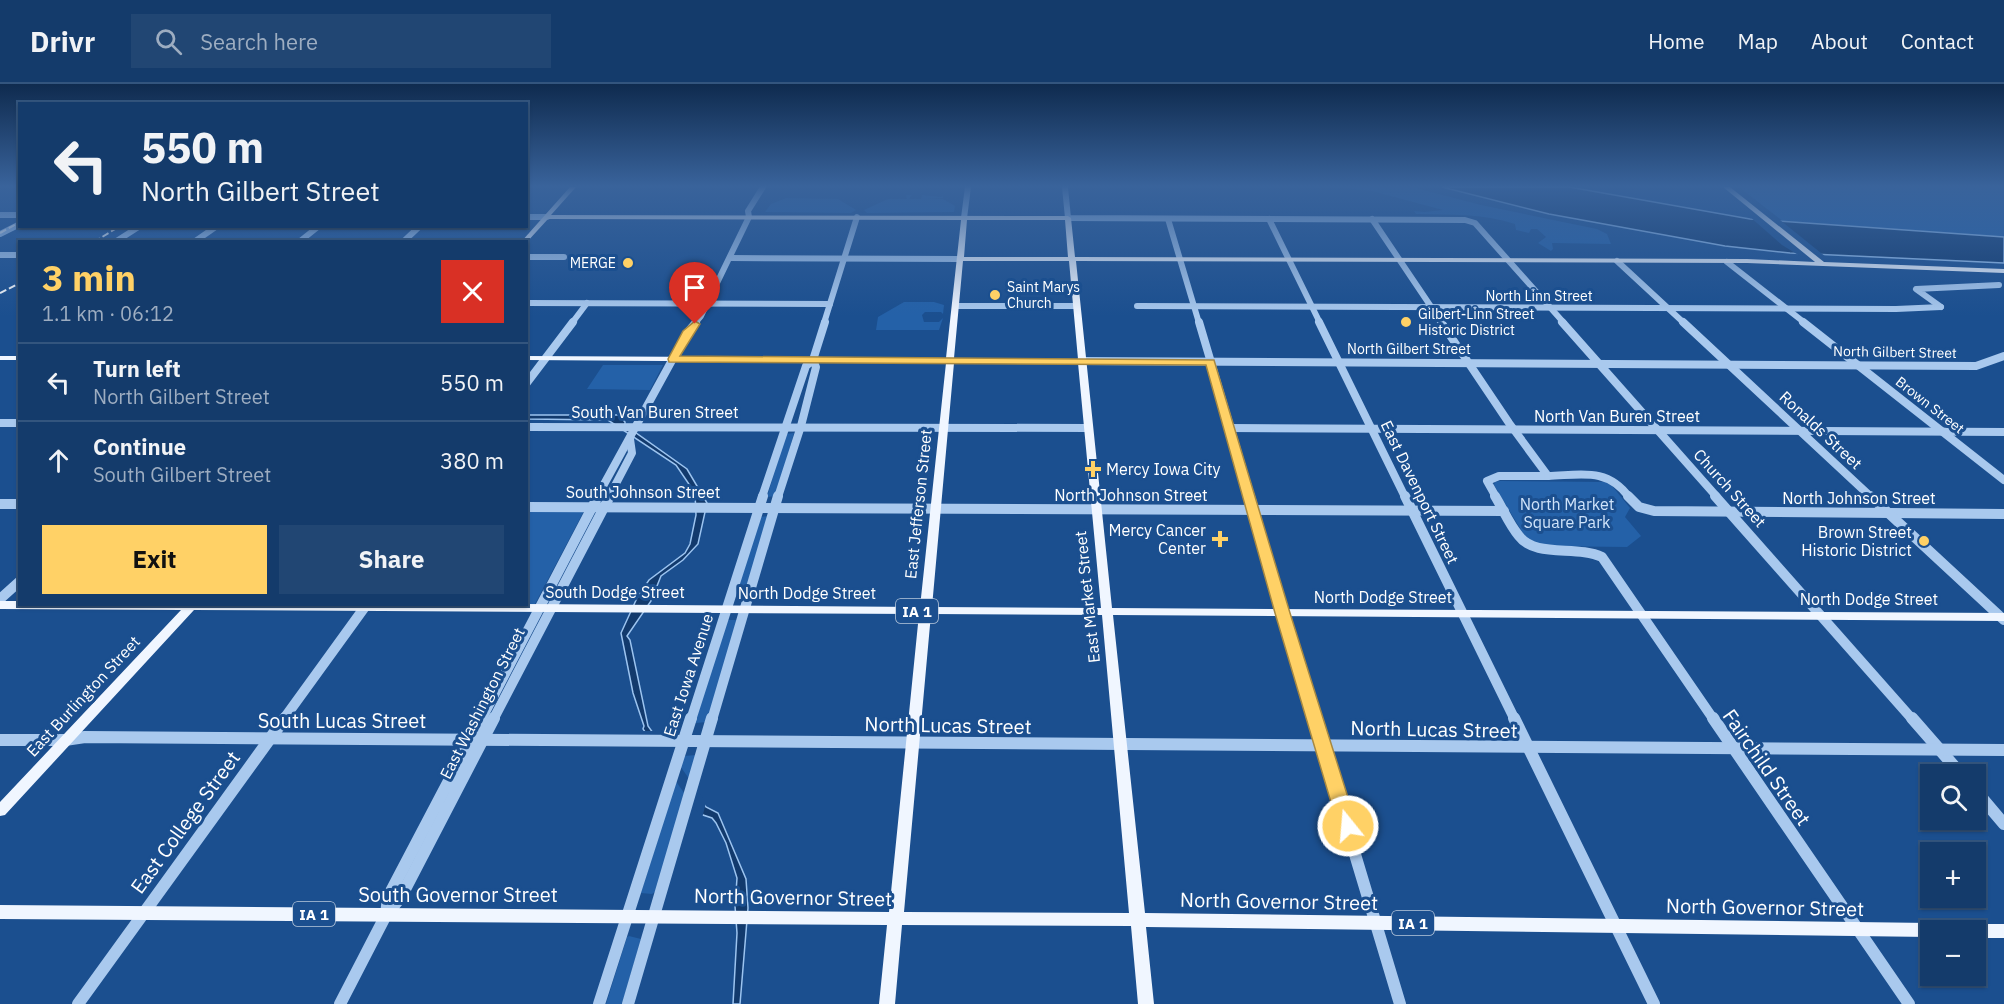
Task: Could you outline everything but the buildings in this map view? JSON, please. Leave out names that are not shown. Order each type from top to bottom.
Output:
[{"type":"main road","name":"East Jefferson Street","points":[[887,1004],[963,230]]},
{"type":"main road","name":"East Market Street","points":[[1069,230],[1146,1004]]},
{"type":"main road","points":[[1779,230],[1822,263]]},
{"type":"main road","points":[[960,259],[1822,263],[2004,271]]},
{"type":"main road","points":[[0,358],[18,357]]},
{"type":"main road","name":"North Gilbert Street","points":[[528,358],[1081,361]]},
{"type":"main road","name":"South Dodge Street","points":[[0,605],[18,605]]},
{"type":"main road","name":"East Burlington Street","points":[[0,811],[190,606]]},
{"type":"main road","name":"South Dodge Street","points":[[366,606],[726,609]]},
{"type":"main road","name":"North Dodge Street","points":[[726,609],[2003,618]]},
{"type":"main road","name":"South Governor Street","points":[[0,912],[627,916]]},
{"type":"main road","name":"North Governor Street","points":[[627,916],[1920,930]]},
{"type":"main road","points":[[1986,931],[2004,931]]},
{"type":"street","points":[[118,240],[134,230]]},
{"type":"street","points":[[197,240],[211,230]]},
{"type":"street","points":[[302,240],[314,230]]},
{"type":"street","name":"East Washington Street","points":[[340,1004],[386,915],[388,897],[477,739],[598,507],[632,453],[633,431],[707,304],[742,230]]},
{"type":"street","name":"East Iowa Avenue","points":[[599,1004],[758,508],[806,366],[813,360],[853,230]]},
{"type":"street","points":[[1171,230],[1255,511],[1282,613],[1400,1004]]},
{"type":"street","name":"East Davenport Street","points":[[1274,230],[1654,1004]]},
{"type":"street","points":[[1379,230],[1514,430],[1548,476]]},
{"type":"street","name":"Church Street","points":[[1481,230],[1952,764]]},
{"type":"street","points":[[0,255],[18,255]]},
{"type":"street","points":[[528,257],[564,257]]},
{"type":"street","points":[[730,258],[960,259]]},
{"type":"street","name":"Ronalds Street","points":[[1617,261],[2003,618]]},
{"type":"street","name":"Brown Street","points":[[1727,262],[2004,480]]},
{"type":"street","name":"North Linn Street","points":[[1137,306],[1896,309],[1941,307],[1916,289],[1999,285]]},
{"type":"street","points":[[528,303],[830,304]]},
{"type":"street","points":[[528,381],[587,303]]},
{"type":"street","points":[[957,306],[1075,306]]},
{"type":"street","name":"North Gilbert Street","points":[[1081,361],[1976,366],[2004,356]]},
{"type":"street","name":"East Iowa Avenue","points":[[628,1004],[774,508],[801,426],[816,367],[813,360]]},
{"type":"street","points":[[0,423],[18,423]]},
{"type":"street","points":[[785,426],[1088,428]]},
{"type":"street","name":"South Van Buren Street","points":[[528,427],[614,428],[633,431],[785,426]]},
{"type":"street","name":"North Van Buren Street","points":[[1229,428],[2004,432]]},
{"type":"street","points":[[1504,511],[1487,483],[1489,479],[1499,476],[1548,476]]},
{"type":"street","name":"North Johnson Street","points":[[1548,476],[1597,476],[1610,479],[1617,483],[1637,506],[1648,510],[1730,513],[2004,514]]},
{"type":"street","points":[[0,504],[18,504]]},
{"type":"street","name":"South Johnson Street","points":[[528,507],[758,508]]},
{"type":"street","name":"North Johnson Street","points":[[758,508],[1504,511]]},
{"type":"street","name":"Fairchild Street","points":[[1504,511],[1520,537],[1530,546],[1594,552],[1602,557],[1910,1004]]},
{"type":"street","points":[[0,599],[18,583]]},
{"type":"street","name":"East College Street","points":[[78,1004],[366,606]]},
{"type":"street","name":"South Lucas Street","points":[[0,740],[65,740],[85,737],[684,741]]},
{"type":"street","name":"North Lucas Street","points":[[684,741],[2004,750]]},
{"type":"street","points":[[1986,803],[2004,824]]},
{"type":"green space","points":[[1516,230],[1531,230],[1529,233]]},
{"type":"green space","points":[[1538,230],[1599,230],[1607,234],[1611,244],[1552,243],[1551,251],[1538,243],[1546,237]]},
{"type":"green space","points":[[1900,230],[2004,230],[2004,237]]},
{"type":"green space","points":[[904,302],[934,302],[944,305],[943,314],[925,312],[922,315],[924,322],[939,322],[943,318],[939,330],[876,330],[878,317]]},
{"type":"green space","points":[[603,365],[663,365],[650,390],[587,389]]},
{"type":"green space","points":[[794,433],[776,496],[767,497],[786,434]]},
{"type":"green space","name":"North Market Square Park","points":[[1495,482],[1606,482],[1630,508],[1625,517],[1641,536],[1627,547],[1540,546],[1527,540],[1494,485]]},
{"type":"green space","points":[[528,511],[584,511],[535,604],[528,604]]},
{"type":"green space","points":[[769,516],[743,597],[735,596],[760,517]]},
{"type":"green space","points":[[727,620],[737,620],[708,722],[695,723]]},
{"type":"green space","points":[[696,755],[656,891],[652,894],[641,893],[684,756]]},
{"type":"green space","points":[[627,937],[641,939],[622,1004],[606,1004]]},
{"type":"shaded area","points":[[1637,230],[1904,230],[2004,237],[2004,263],[1790,253],[1725,246]]},
{"type":"shaded area","points":[[528,415],[618,415],[625,425],[687,469],[707,503],[698,544],[683,560],[661,576],[651,601],[627,636],[630,640],[648,726],[706,807],[718,813],[746,879],[748,908],[740,1004],[733,1004],[737,878],[726,843],[716,823],[712,818],[703,815],[643,729],[621,633],[637,598],[649,580],[685,553],[690,544],[696,515],[695,493],[676,465],[608,420],[528,419]]},
{"type":"pier","points":[[1765,230],[1792,230],[1826,257],[1800,256],[1782,245]]},
{"type":"pier","points":[[640,731],[655,731],[700,794],[706,803],[702,818]]},
{"type":"railway","points":[[0,233],[6,230]]},
{"type":"railway","points":[[97,240],[114,230]]},
{"type":"railway","points":[[0,293],[18,284]]},
{"type":"place","name":"MERGE","points":[[628,263]]},
{"type":"place","name":"Saint Marys Church","points":[[995,295]]},
{"type":"place","name":"Gilbert-Linn Street Historic District","points":[[1406,322]]},
{"type":"place","name":"Mercy Iowa City","points":[[1093,469]]},
{"type":"place","name":"Mercy Cancer Center","points":[[1220,539]]},
{"type":"place","name":"Brown Street Historic District","points":[[1924,541]]},
{"type":"route","points":[[695,324],[687,333],[673,359],[1211,362],[1282,613],[1348,826]]}]
